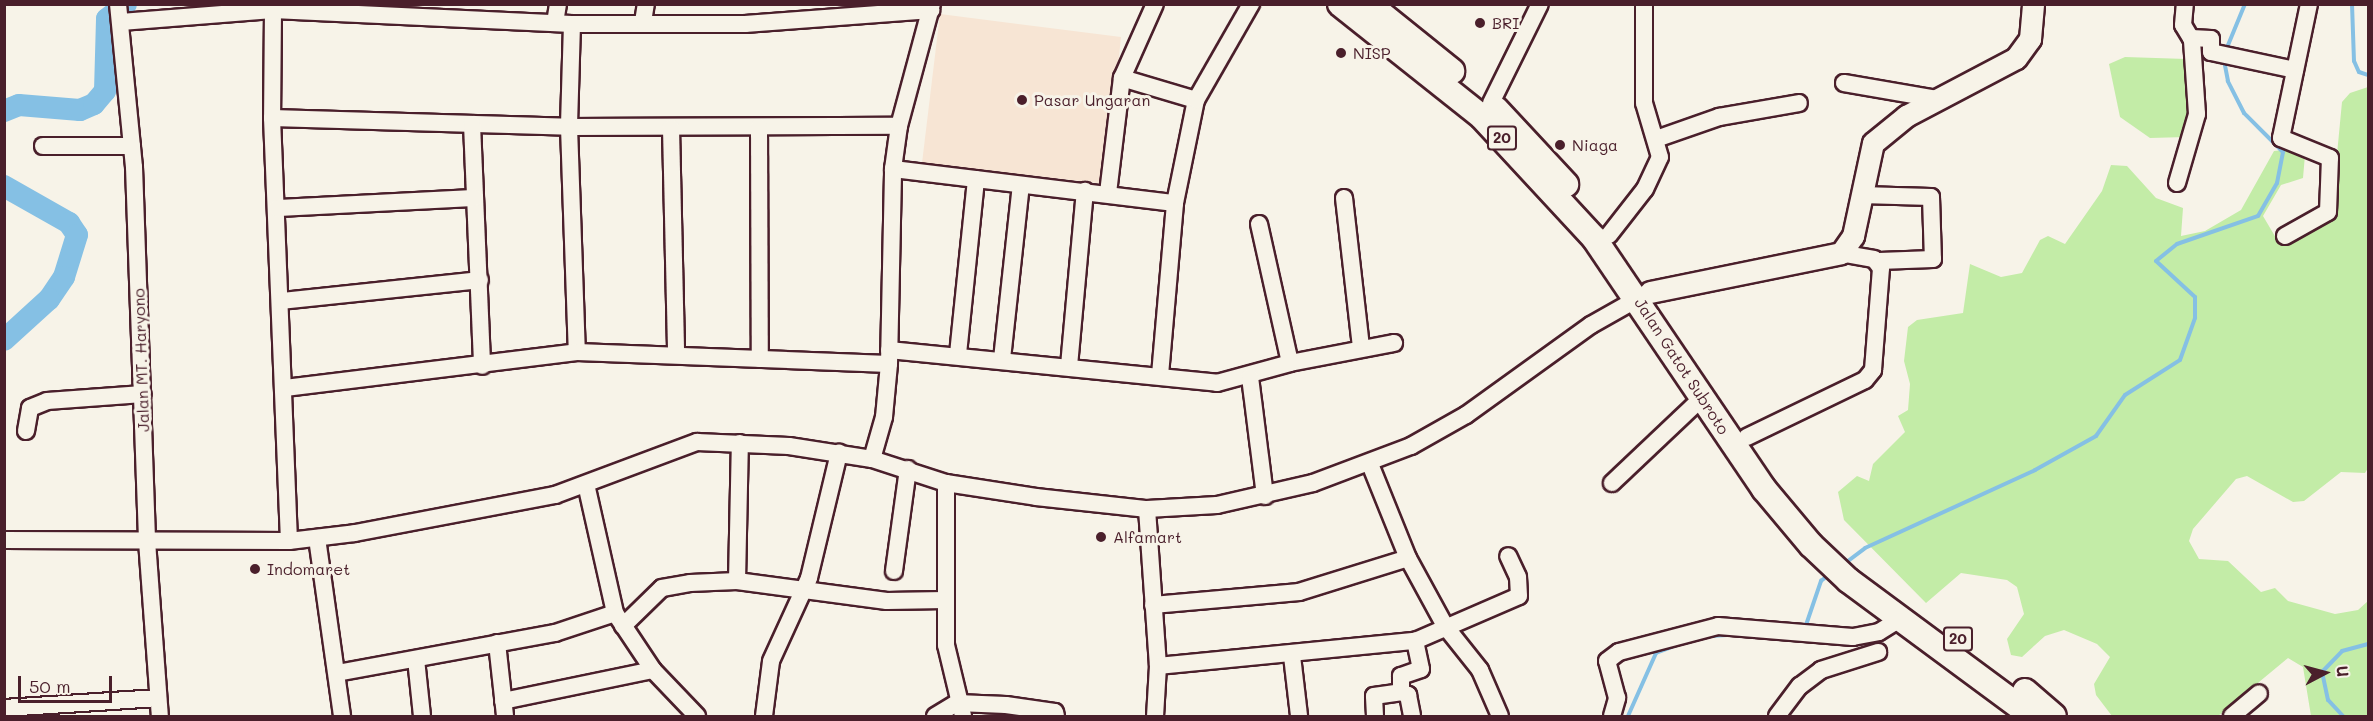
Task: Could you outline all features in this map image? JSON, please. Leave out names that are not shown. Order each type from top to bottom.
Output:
[{"type":"highway","name":"Jalan Gatot Subroto","points":[[1340,4],[1482,117],[1594,238],[1644,295],[1799,512],[1844,567],[1966,644],[2054,717]]},
{"type":"highway","name":"Jalan Gatot Subroto","points":[[1369,4],[1491,103],[1609,235],[1702,398],[1788,521],[1901,618],[2032,717]]},
{"type":"main road","points":[[1644,295],[1841,253],[1853,236],[1873,144],[1906,116],[2000,68],[2025,50],[2032,29],[2033,4]]},
{"type":"street","points":[[555,23],[558,4]]},
{"type":"street","points":[[643,22],[646,4]]},
{"type":"street","points":[[1108,193],[1122,78],[1155,4]]},
{"type":"street","points":[[1160,375],[1175,203],[1196,100],[1251,4]]},
{"type":"street","points":[[1491,103],[1540,4]]},
{"type":"street","points":[[1609,235],[1653,176],[1660,157],[1659,138],[1644,103],[1644,4]]},
{"type":"street","points":[[2177,183],[2196,125],[2191,38],[2183,25],[2185,4]]},
{"type":"street","points":[[2285,236],[2327,215],[2331,178],[2330,158],[2281,140],[2309,4]]},
{"type":"street","points":[[120,14],[336,8],[466,11],[572,24],[643,22],[745,24],[932,7],[899,126],[892,169],[889,357],[884,417],[872,459]]},
{"type":"street","points":[[273,10],[272,118],[285,388],[289,541]]},
{"type":"street","name":"Jalan MT. Haryono","points":[[120,14],[132,146],[147,542],[160,717]]},
{"type":"street","points":[[572,24],[569,127],[577,352]]},
{"type":"street","points":[[2191,38],[2211,39],[2211,52],[2295,70]]},
{"type":"street","points":[[1122,78],[1196,100]]},
{"type":"street","points":[[1844,83],[1937,99]]},
{"type":"street","points":[[1659,138],[1719,117],[1799,103]]},
{"type":"street","points":[[272,118],[569,127],[899,126]]},
{"type":"street","points":[[472,124],[482,366]]},
{"type":"street","points":[[759,127],[760,359]]},
{"type":"street","points":[[671,128],[676,354]]},
{"type":"street","points":[[43,146],[132,146]]},
{"type":"street","points":[[892,169],[1108,193],[1175,203]]},
{"type":"street","points":[[958,354],[976,179]]},
{"type":"street","points":[[1002,359],[1021,185]]},
{"type":"street","points":[[1069,366],[1085,191]]},
{"type":"street","points":[[1841,253],[1879,261],[1933,259],[1931,197],[1861,195]]},
{"type":"street","points":[[277,208],[475,198]]},
{"type":"street","points":[[1344,198],[1361,348]]},
{"type":"street","points":[[1259,224],[1290,363]]},
{"type":"street","points":[[1746,437],[1870,375],[1879,311],[1879,261]]},
{"type":"street","points":[[281,300],[480,280]]},
{"type":"street","points":[[4,540],[147,542],[289,541],[316,538],[520,503],[586,484],[687,443],[740,443],[839,453],[908,469],[946,483],[1147,509],[1205,507],[1265,496],[1370,464],[1448,426],[1591,325],[1644,295]]},
{"type":"street","points":[[285,388],[482,366],[577,352],[760,359],[958,354],[1217,383],[1250,377],[1290,363],[1394,343]]},
{"type":"street","points":[[1250,377],[1265,496]]},
{"type":"street","points":[[26,431],[30,408],[47,401],[143,394]]},
{"type":"street","points":[[1611,483],[1702,398]]},
{"type":"street","points":[[737,581],[740,443]]},
{"type":"street","points":[[764,717],[771,661],[804,591],[821,540],[839,453]]},
{"type":"street","points":[[1370,464],[1408,558],[1444,626],[1480,670],[1500,717]]},
{"type":"street","points":[[894,571],[908,469]]},
{"type":"street","points":[[946,483],[947,664],[960,710]]},
{"type":"street","points":[[586,484],[619,619],[653,670],[697,717]]},
{"type":"street","points":[[1147,509],[1158,666],[1155,717]]},
{"type":"street","points":[[316,538],[342,717]]},
{"type":"street","points":[[1158,666],[1292,656],[1415,641],[1444,626],[1520,595],[1518,578],[1508,556]]},
{"type":"street","points":[[1153,605],[1299,592],[1408,558]]},
{"type":"street","points":[[337,673],[619,619],[662,588],[737,581],[887,601],[945,600]]},
{"type":"street","points":[[1612,717],[1617,698],[1607,661],[1619,652],[1718,626],[1868,635],[1901,618]]},
{"type":"street","points":[[1401,692],[1401,676],[1421,669],[1415,641]]},
{"type":"street","points":[[497,643],[504,709],[653,670]]},
{"type":"street","points":[[1778,717],[1800,686],[1821,670],[1878,652]]},
{"type":"street","points":[[1292,656],[1299,717]]},
{"type":"street","points":[[416,659],[422,717]]},
{"type":"street","points":[[1375,717],[1374,696],[1401,692],[1407,695],[1412,717]]},
{"type":"street","points":[[2232,717],[2259,693]]},
{"type":"street","points":[[4,708],[158,698]]},
{"type":"street","points":[[935,717],[960,710],[1006,705],[1054,712],[1056,717]]},
{"type":"shaded area","name":"Pasar Ungaran","points":[[940,14],[1121,37],[1106,184],[922,163]]},
{"type":"green space","points":[[2125,57],[2186,59],[2191,103],[2186,137],[2150,138],[2120,117],[2109,64]]},
{"type":"green space","points":[[2368,87],[2368,468],[2365,473],[2341,472],[2304,501],[2293,502],[2247,476],[2236,479],[2193,529],[2189,541],[2199,559],[2228,561],[2261,592],[2275,588],[2288,601],[2335,614],[2358,610],[2368,601],[2368,716],[2311,716],[2303,667],[2288,658],[2218,716],[2112,716],[2096,695],[2094,684],[2110,657],[2097,644],[2064,630],[2045,636],[2022,657],[2011,655],[2007,639],[2024,614],[2017,587],[2007,580],[1961,573],[1926,603],[1844,520],[1838,492],[1857,476],[1869,481],[1873,464],[1905,432],[1898,416],[1908,410],[1910,384],[1904,361],[1908,327],[1917,320],[1963,313],[1970,264],[2001,277],[2022,273],[2040,240],[2048,236],[2065,244],[2102,191],[2111,165],[2127,166],[2156,198],[2183,208],[2181,236],[2205,231],[2241,210],[2274,151],[2293,149],[2305,155],[2303,178],[2281,185],[2263,216],[2276,238],[2285,240],[2331,217],[2342,102],[2350,93]]},
{"type":"waterway","points":[[4,111],[19,105],[80,110],[94,104],[105,91],[107,19],[126,4]]},
{"type":"waterway","points":[[2226,50],[2245,4]]},
{"type":"waterway","points":[[2352,4],[2354,61],[2359,72],[2368,75]]},
{"type":"waterway","points":[[1844,564],[1865,548],[2035,470],[2096,436],[2125,395],[2180,360],[2195,318],[2195,297],[2156,261],[2177,244],[2258,216],[2277,183],[2283,152],[2244,113],[2228,81],[2224,60]]},
{"type":"waterway","points":[[4,186],[69,223],[77,235],[64,277],[49,299],[4,340]]},
{"type":"waterway","points":[[1805,628],[1821,581],[1831,573]]},
{"type":"waterway","points":[[1710,636],[1727,635]]},
{"type":"waterway","points":[[2343,716],[2328,700],[2322,672],[2342,651],[2368,644]]},
{"type":"waterway","points":[[1628,716],[1656,653],[1677,645]]},
{"type":"place","name":"BRI","points":[[1480,23]]},
{"type":"place","name":"NISP","points":[[1341,53]]},
{"type":"place","name":"Pasar Ungaran","points":[[1022,100]]},
{"type":"place","name":"Niaga","points":[[1560,145]]},
{"type":"place","name":"Alfamart","points":[[1101,537]]},
{"type":"place","name":"Indomaret","points":[[255,569]]}]
